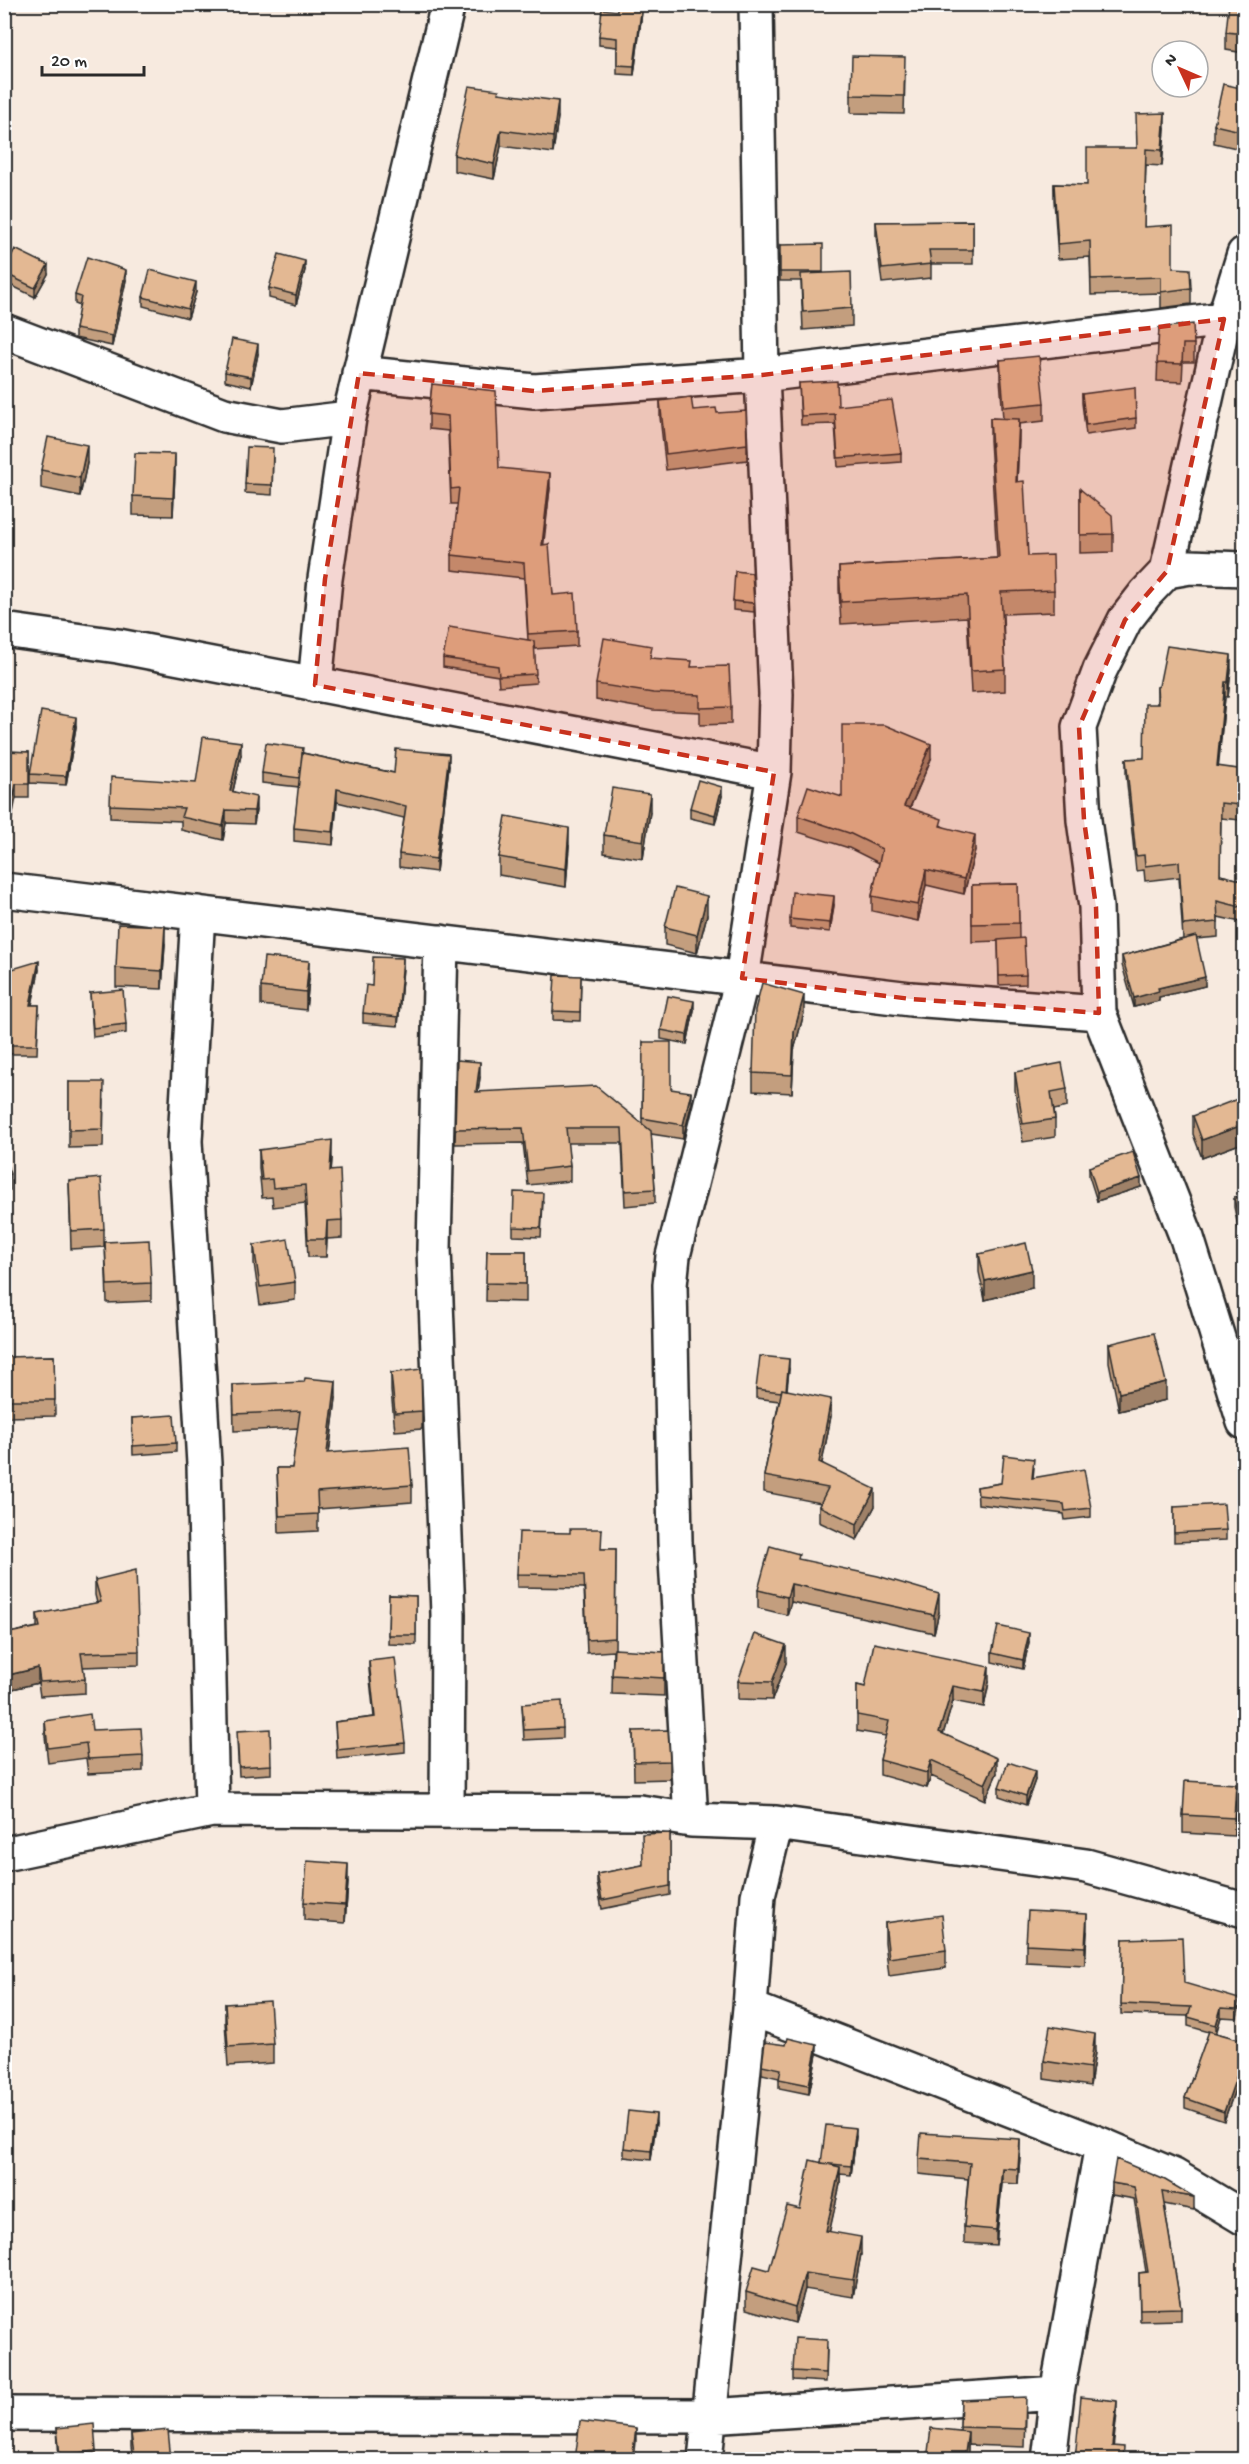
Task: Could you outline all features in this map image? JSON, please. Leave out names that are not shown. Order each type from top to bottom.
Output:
[{"type":"street","points":[[315,685],[325,579],[349,418],[448,4]]},
{"type":"street","points":[[691,1820],[675,1542],[670,1285],[673,1256],[742,978],[774,772],[776,694],[762,375],[756,4]]},
{"type":"street","points":[[1245,254],[1224,319],[1167,571],[1146,592],[1125,620],[1100,670],[1079,727],[1084,820],[1096,907],[1099,1013],[1237,1367],[1245,1422]]},
{"type":"street","points":[[360,374],[534,391],[762,375],[1224,319]]},
{"type":"street","points":[[4,331],[224,415],[282,426],[349,418]]},
{"type":"street","points":[[1167,571],[1190,567],[1245,569]]},
{"type":"street","points":[[4,630],[118,646],[774,772]]},
{"type":"street","points":[[4,890],[911,999],[1099,1013]]},
{"type":"street","points":[[198,913],[186,1141],[204,1464],[212,1810]]},
{"type":"street","points":[[441,942],[434,1249],[448,1614],[447,1811]]},
{"type":"street","points":[[4,1854],[212,1810],[640,1812],[691,1820],[776,1823],[1086,1866],[1245,1910]]},
{"type":"street","points":[[705,2460],[750,2008],[758,1896],[776,1823]]},
{"type":"street","points":[[750,2008],[1102,2145],[1174,2176],[1245,2218]]},
{"type":"street","points":[[1049,2460],[1057,2393],[1102,2145]]},
{"type":"street","points":[[4,2414],[710,2416],[1057,2393]]},
{"type":"highlighted area","points":[[1224,319],[1167,571],[1125,620],[1079,727],[1084,820],[1096,907],[1099,1013],[911,999],[742,978],[774,772],[315,685],[325,579],[359,373],[534,391],[762,375]]},
{"type":"building","points":[[617,4],[642,4],[634,66],[617,65],[617,38],[599,36],[602,9],[617,11]]},
{"type":"building","points":[[1229,4],[1245,4],[1245,34],[1226,32]]},
{"type":"building","points":[[852,56],[905,57],[904,96],[851,95]]},
{"type":"building","points":[[1223,84],[1245,89],[1245,132],[1214,125]]},
{"type":"building","points":[[469,86],[499,90],[498,93],[558,101],[553,137],[501,130],[494,164],[454,155]]},
{"type":"building","points":[[1165,113],[1162,150],[1146,149],[1144,227],[1173,225],[1173,268],[1190,269],[1191,288],[1161,292],[1161,277],[1091,279],[1090,241],[1058,244],[1054,184],[1087,185],[1087,148],[1137,148],[1136,114]]},
{"type":"building","points":[[973,221],[973,250],[929,250],[931,264],[882,269],[876,222]]},
{"type":"building","points":[[823,244],[823,272],[780,272],[780,245]]},
{"type":"building","points":[[15,249],[48,265],[35,288],[4,273]]},
{"type":"building","points":[[279,254],[305,261],[296,295],[269,288]]},
{"type":"building","points":[[87,257],[126,270],[112,336],[75,329],[81,297],[75,295]]},
{"type":"building","points":[[150,270],[196,282],[188,309],[143,297]]},
{"type":"building","points":[[851,272],[852,308],[803,312],[801,274]]},
{"type":"building","points":[[1193,324],[1194,344],[1183,344],[1182,364],[1157,363],[1159,328]]},
{"type":"building","points":[[232,339],[258,344],[251,377],[225,372]]},
{"type":"building","points":[[1039,356],[1044,403],[1004,407],[1000,360]]},
{"type":"building","points":[[837,381],[838,406],[892,400],[901,453],[838,458],[835,414],[801,416],[799,383]]},
{"type":"building","points":[[432,384],[496,391],[499,468],[550,473],[542,545],[549,544],[553,595],[575,593],[577,631],[528,634],[524,563],[452,555],[459,488],[451,489],[448,416],[429,414]]},
{"type":"building","points":[[1135,387],[1136,418],[1086,425],[1082,394]]},
{"type":"building","points":[[691,397],[693,410],[716,408],[717,413],[746,411],[747,444],[666,454],[660,401]]},
{"type":"building","points":[[990,418],[1019,419],[1016,482],[1024,481],[1028,556],[1053,555],[1054,590],[1001,592],[1005,669],[971,671],[967,595],[841,602],[839,567],[999,558]]},
{"type":"building","points":[[48,437],[87,445],[80,478],[41,470]]},
{"type":"building","points":[[247,447],[273,448],[272,485],[245,484]]},
{"type":"building","points":[[135,453],[175,454],[173,498],[133,496]]},
{"type":"building","points":[[4,482],[7,482],[4,499]]},
{"type":"building","points":[[1080,489],[1112,515],[1113,534],[1080,535]]},
{"type":"building","points":[[735,571],[752,573],[754,603],[733,601]]},
{"type":"building","points":[[449,627],[534,641],[536,674],[499,676],[498,666],[443,658]]},
{"type":"building","points":[[604,638],[652,646],[650,658],[692,661],[691,667],[729,666],[731,707],[700,708],[700,695],[653,693],[596,684]]},
{"type":"building","points":[[1167,646],[1231,655],[1228,682],[1225,682],[1217,766],[1245,770],[1245,772],[1240,805],[1221,803],[1220,875],[1245,881],[1245,908],[1217,901],[1218,922],[1183,925],[1179,862],[1145,866],[1144,855],[1136,856],[1126,759],[1144,758],[1145,704],[1158,704],[1157,687]]},
{"type":"building","points":[[41,711],[76,717],[66,776],[30,774]]},
{"type":"building","points":[[842,725],[885,725],[931,744],[904,806],[942,819],[940,826],[975,835],[964,879],[926,870],[918,905],[872,896],[882,849],[849,833],[798,816],[808,786],[842,797]]},
{"type":"building","points":[[203,737],[241,742],[230,791],[256,797],[254,811],[226,810],[223,826],[181,817],[184,808],[110,805],[111,777],[196,783]]},
{"type":"building","points":[[266,743],[303,748],[299,778],[262,773]]},
{"type":"building","points":[[396,749],[449,754],[436,859],[399,854],[406,806],[337,789],[333,832],[294,828],[302,753],[394,773]]},
{"type":"building","points":[[4,751],[29,752],[29,784],[16,784],[4,845]]},
{"type":"building","points":[[698,780],[722,787],[715,815],[690,808]]},
{"type":"building","points":[[612,788],[650,794],[643,841],[604,835]]},
{"type":"building","points":[[506,816],[569,828],[566,869],[499,857]]},
{"type":"building","points":[[1018,884],[1019,923],[972,924],[972,885]]},
{"type":"building","points":[[675,888],[707,896],[697,935],[665,927]]},
{"type":"building","points":[[792,892],[834,896],[830,923],[790,919]]},
{"type":"building","points":[[118,924],[165,926],[162,971],[116,968]]},
{"type":"building","points":[[1196,936],[1205,977],[1158,988],[1159,991],[1134,998],[1122,956]]},
{"type":"building","points":[[1024,938],[1026,975],[999,976],[998,940]]},
{"type":"building","points":[[264,957],[309,961],[306,992],[261,987]]},
{"type":"building","points":[[373,957],[403,958],[398,1017],[363,1013],[366,985],[372,986]]},
{"type":"building","points":[[39,961],[30,1005],[39,1005],[37,1045],[8,1045],[9,970]]},
{"type":"building","points":[[555,975],[581,976],[580,1012],[553,1011]]},
{"type":"building","points":[[762,983],[804,995],[794,1032],[792,1075],[753,1073],[755,1010]]},
{"type":"building","points":[[123,990],[126,1024],[93,1028],[90,993]]},
{"type":"building","points":[[668,996],[694,1001],[687,1035],[661,1030]]},
{"type":"building","points":[[643,1042],[671,1042],[671,1089],[691,1092],[683,1125],[642,1118]]},
{"type":"building","points":[[457,1060],[480,1062],[476,1092],[596,1086],[651,1131],[655,1189],[625,1191],[622,1128],[566,1128],[570,1166],[528,1171],[523,1128],[455,1129]]},
{"type":"building","points":[[1062,1063],[1067,1089],[1051,1092],[1055,1119],[1023,1124],[1015,1072]]},
{"type":"building","points":[[69,1082],[104,1082],[103,1129],[69,1130]]},
{"type":"building","points":[[1240,1098],[1245,1110],[1245,1124],[1202,1140],[1193,1116]]},
{"type":"building","points":[[332,1140],[330,1171],[340,1170],[342,1220],[327,1221],[326,1239],[308,1239],[305,1185],[273,1188],[272,1179],[262,1180],[259,1150]]},
{"type":"building","points":[[1133,1152],[1141,1178],[1097,1192],[1089,1167]]},
{"type":"building","points":[[4,1156],[10,1174],[4,1174]]},
{"type":"building","points":[[101,1178],[104,1229],[71,1231],[69,1181]]},
{"type":"building","points":[[514,1192],[543,1193],[541,1228],[513,1227]]},
{"type":"building","points":[[1245,1196],[1245,1222],[1239,1223],[1234,1197]]},
{"type":"building","points":[[288,1239],[295,1282],[260,1287],[254,1245]]},
{"type":"building","points":[[149,1240],[151,1283],[107,1285],[105,1242]]},
{"type":"building","points":[[1026,1243],[1032,1270],[985,1281],[979,1254]]},
{"type":"building","points":[[487,1251],[526,1251],[526,1284],[486,1283]]},
{"type":"building","points":[[1154,1333],[1166,1382],[1119,1393],[1109,1344]]},
{"type":"building","points":[[54,1356],[55,1400],[7,1400],[7,1395],[4,1395],[4,1357]]},
{"type":"building","points":[[760,1356],[789,1359],[786,1390],[782,1389],[781,1392],[756,1389]]},
{"type":"building","points":[[421,1369],[422,1411],[395,1413],[391,1373]]},
{"type":"building","points":[[305,1378],[336,1381],[327,1453],[409,1447],[412,1485],[317,1492],[318,1514],[279,1516],[277,1468],[292,1468],[300,1411],[234,1414],[233,1385],[304,1382]]},
{"type":"building","points":[[782,1389],[831,1399],[819,1462],[875,1489],[857,1524],[819,1506],[828,1488],[764,1476]]},
{"type":"building","points":[[174,1415],[176,1443],[133,1446],[132,1418]]},
{"type":"building","points":[[1004,1455],[1034,1459],[1032,1478],[1084,1469],[1091,1508],[1065,1511],[1064,1504],[978,1495],[977,1487],[1001,1483]]},
{"type":"building","points":[[1224,1504],[1226,1530],[1174,1533],[1174,1507]]},
{"type":"building","points":[[570,1529],[602,1529],[601,1549],[616,1549],[615,1638],[587,1640],[584,1575],[517,1574],[519,1532],[570,1533]]},
{"type":"building","points":[[770,1546],[799,1554],[798,1559],[878,1576],[939,1594],[934,1615],[791,1584],[787,1597],[758,1590]]},
{"type":"building","points":[[136,1570],[139,1651],[81,1653],[85,1679],[40,1682],[38,1668],[4,1676],[4,1634],[40,1627],[37,1614],[101,1602],[95,1580]]},
{"type":"building","points":[[389,1595],[416,1596],[416,1635],[388,1635]]},
{"type":"building","points":[[998,1626],[1029,1633],[1023,1660],[992,1653]]},
{"type":"building","points":[[755,1634],[786,1645],[772,1682],[738,1681]]},
{"type":"building","points":[[874,1643],[989,1667],[984,1692],[953,1686],[939,1732],[997,1758],[985,1784],[931,1760],[927,1773],[880,1760],[889,1721],[857,1715],[857,1685],[865,1687]]},
{"type":"building","points":[[614,1649],[664,1652],[664,1678],[612,1675]]},
{"type":"building","points":[[395,1658],[405,1743],[337,1750],[335,1722],[375,1717],[369,1661]]},
{"type":"building","points":[[562,1701],[563,1728],[524,1730],[522,1704]]},
{"type":"building","points":[[90,1714],[92,1730],[141,1728],[143,1756],[88,1759],[86,1743],[48,1748],[45,1721]]},
{"type":"building","points":[[270,1729],[271,1765],[239,1767],[237,1731]]},
{"type":"building","points":[[668,1730],[670,1761],[634,1762],[633,1731]]},
{"type":"building","points":[[1008,1762],[1035,1771],[1026,1796],[999,1787]]},
{"type":"building","points":[[1185,1781],[1236,1784],[1234,1818],[1183,1815]]},
{"type":"building","points":[[670,1833],[670,1886],[602,1900],[597,1874],[643,1865],[642,1834]]},
{"type":"building","points":[[307,1861],[348,1864],[345,1905],[304,1902]]},
{"type":"building","points":[[1028,1911],[1087,1914],[1085,1947],[1026,1944]]},
{"type":"building","points":[[942,1915],[946,1950],[889,1958],[885,1923]]},
{"type":"building","points":[[1182,1937],[1184,1983],[1239,1999],[1237,2009],[1221,2008],[1216,2025],[1188,2017],[1191,2007],[1121,2004],[1123,1939]]},
{"type":"building","points":[[270,2001],[273,2044],[228,2047],[225,2004]]},
{"type":"building","points":[[1050,2026],[1095,2034],[1090,2068],[1044,2061]]},
{"type":"building","points":[[1209,2031],[1245,2041],[1245,2052],[1224,2112],[1185,2098]]},
{"type":"building","points":[[788,2038],[817,2045],[809,2085],[779,2079],[781,2069],[762,2065],[765,2042],[786,2045]]},
{"type":"building","points":[[628,2111],[656,2114],[651,2151],[624,2148]]},
{"type":"building","points":[[826,2125],[856,2128],[851,2166],[821,2163]]},
{"type":"building","points":[[921,2133],[1020,2139],[1018,2169],[1002,2168],[996,2230],[964,2227],[970,2163],[919,2159]]},
{"type":"building","points":[[1116,2159],[1165,2180],[1194,2197],[1162,2192],[1181,2308],[1140,2309],[1139,2273],[1148,2272],[1134,2187],[1112,2183]]},
{"type":"building","points":[[810,2160],[840,2167],[826,2231],[861,2237],[853,2280],[805,2273],[795,2307],[746,2292],[754,2266],[769,2270],[787,2206],[800,2209]]},
{"type":"building","points":[[795,2338],[827,2340],[826,2373],[793,2371]]},
{"type":"building","points":[[1026,2397],[1025,2429],[960,2427],[961,2400]]},
{"type":"building","points":[[1081,2397],[1117,2401],[1112,2446],[1124,2447],[1123,2460],[1075,2460]]},
{"type":"building","points":[[580,2421],[636,2428],[632,2460],[575,2460]]},
{"type":"building","points":[[94,2424],[96,2451],[60,2455],[57,2428]]},
{"type":"building","points":[[931,2428],[968,2432],[964,2460],[927,2460]]},
{"type":"building","points":[[168,2430],[171,2460],[135,2460],[131,2434]]}]
